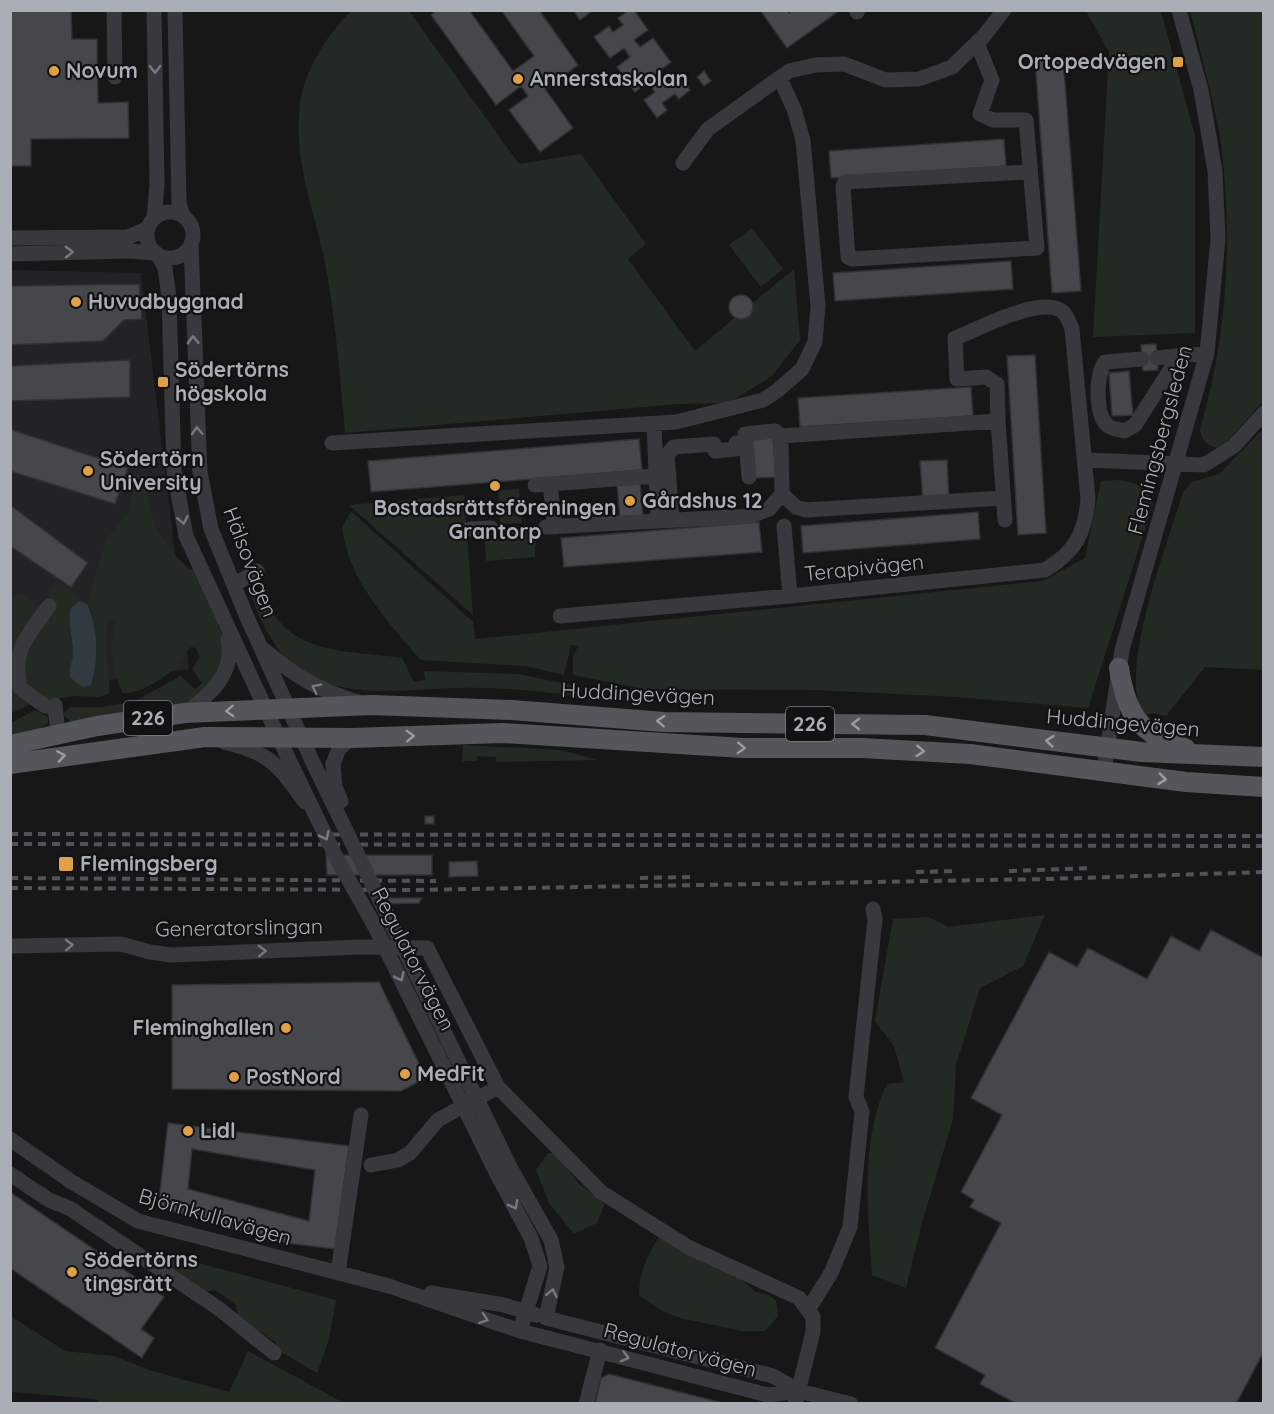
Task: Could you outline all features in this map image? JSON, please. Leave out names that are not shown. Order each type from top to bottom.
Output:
[{"type":"main road","points":[[1119,668],[1125,699],[1144,729],[1165,742],[1214,754]]},
{"type":"main road","name":"Huddingevägen","points":[[10,745],[97,726],[185,713],[372,705],[512,710],[664,722],[925,725],[1142,752],[1263,757]]},
{"type":"main road","name":"226","points":[[10,764],[205,737],[301,735],[351,738],[503,733],[743,748],[862,748],[970,754],[1186,782],[1263,787]]},
{"type":"street","points":[[114,10],[115,77]]},
{"type":"street","points":[[154,10],[157,185],[147,240],[165,268],[170,297],[174,471],[186,536],[265,710]]},
{"type":"street","points":[[10,254],[129,251],[178,257],[191,245],[193,231],[183,216],[180,203],[175,10]]},
{"type":"street","points":[[683,163],[708,129],[789,71],[814,65],[844,64],[886,80],[919,79],[952,67],[977,43],[1004,10]]},
{"type":"street","name":"Flemingsbergsleden","points":[[1104,771],[1122,650],[1208,353],[1218,239],[1215,171],[1201,90],[1179,10]]},
{"type":"street","points":[[977,43],[992,80],[980,114],[993,120],[1026,120],[1036,248],[852,259],[848,257],[843,186],[845,182],[1029,172]]},
{"type":"street","points":[[332,443],[654,424],[687,420],[763,400],[802,369],[815,342],[818,306],[803,140],[794,109],[783,85]]},
{"type":"street","points":[[10,238],[128,237],[171,212],[183,216]]},
{"type":"street","name":"Hälsovägen","points":[[191,245],[200,472],[212,530],[288,708]]},
{"type":"street","name":"Terapivägen","points":[[560,616],[790,596],[1045,570],[1071,552],[1086,519],[1086,460],[1072,329],[1067,318],[1055,308],[1022,310],[955,339],[957,379],[986,377],[997,384],[998,421]]},
{"type":"street","points":[[1179,356],[1135,425],[1124,431],[1108,427],[1100,416],[1098,371],[1105,362],[1208,353]]},
{"type":"street","points":[[1086,460],[1204,465],[1220,457],[1234,446],[1263,413]]},
{"type":"street","points":[[749,477],[745,434],[775,431],[781,436],[998,421],[1005,520]]},
{"type":"street","points":[[654,424],[661,455],[665,521]]},
{"type":"street","points":[[662,475],[543,484],[551,527],[751,516],[769,509],[782,494],[781,436]]},
{"type":"street","points":[[661,455],[674,447],[714,444],[715,451],[736,449],[736,443],[746,442]]},
{"type":"street","points":[[782,494],[796,507],[806,510],[1003,498]]},
{"type":"street","points":[[784,526],[790,596]]},
{"type":"street","points":[[470,529],[491,528]]},
{"type":"street","points":[[234,585],[257,571]]},
{"type":"street","points":[[49,606],[21,645],[16,670],[20,688],[50,705],[58,735]]},
{"type":"street","points":[[185,713],[213,692],[226,671],[230,647],[226,627]]},
{"type":"street","points":[[261,647],[308,683],[327,693],[372,705]]},
{"type":"street","name":"Regulatorvägen","points":[[288,708],[395,932],[504,1171],[531,1238],[540,1266],[520,1331],[768,1395],[851,1404]]},
{"type":"street","name":"Regulatorvägen","points":[[265,710],[278,736],[284,765],[314,813],[504,1171],[551,1240],[557,1267],[546,1318],[773,1376],[797,1397]]},
{"type":"street","points":[[205,737],[255,750],[284,765]]},
{"type":"street","points":[[351,738],[339,749],[333,764],[335,787],[395,932]]},
{"type":"street","points":[[808,1310],[831,1273],[850,1227],[862,1112],[856,1097],[875,919],[873,909]]},
{"type":"street","name":"Generatorslingan","points":[[10,946],[121,944],[171,955],[360,947],[427,948],[498,1087]]},
{"type":"street","points":[[371,1165],[398,1160],[410,1153],[438,1120],[498,1087],[601,1192],[688,1247],[799,1298],[813,1317],[813,1332],[797,1397]]},
{"type":"street","points":[[338,1273],[361,1115]]},
{"type":"street","name":"Björnkullavägen","points":[[10,1139],[72,1182],[138,1221],[389,1286],[520,1331]]},
{"type":"street","points":[[10,1174],[60,1204],[218,1308],[274,1353]]},
{"type":"street","points":[[60,1204],[72,1182]]},
{"type":"street","name":"Björnkullavägen","points":[[389,1286],[504,1305],[546,1318]]},
{"type":"street","points":[[541,1336],[546,1318]]},
{"type":"street","points":[[586,1404],[600,1350]]},
{"type":"shaded area","points":[[351,11],[409,11],[519,164],[581,154],[646,244],[628,259],[695,351],[794,269],[800,340],[772,376],[728,403],[679,404],[345,433],[328,279],[306,187],[300,151],[299,114],[309,71],[323,45]]},
{"type":"shaded area","points":[[1086,11],[1161,11],[1195,136],[1195,333],[1093,337],[1109,52]]},
{"type":"shaded area","points":[[1190,11],[1263,11],[1263,401],[1228,441],[1217,448],[1205,442],[1200,429],[1209,395],[1222,324],[1227,251],[1225,179],[1215,110]]},
{"type":"shaded area","points":[[752,228],[783,269],[761,287],[729,245]]},
{"type":"shaded area","name":"Södertörn University","points":[[10,270],[141,273],[189,669],[11,694]]},
{"type":"shaded area","points":[[1263,429],[1263,670],[1205,667],[1166,716],[1152,713],[1144,715],[1137,696],[1136,670],[1140,639],[1157,573],[1183,492],[1192,482],[1219,474]]},
{"type":"shaded area","points":[[130,473],[145,476],[157,528],[179,559],[190,570],[194,568],[223,635],[222,673],[189,704],[72,723],[63,714],[70,707],[100,707],[133,702],[181,676],[195,689],[202,683],[192,669],[200,657],[196,648],[191,647],[166,676],[144,688],[123,693],[116,677],[112,658],[112,639],[116,622],[109,618],[105,640],[110,693],[100,697],[76,696],[42,701],[27,690],[25,660],[28,647],[37,621],[56,581],[70,589],[79,601],[70,609],[73,653],[70,677],[92,614],[87,604],[106,539],[129,512],[133,487]]},
{"type":"shaded area","points":[[1117,480],[1144,488],[1153,504],[1088,708],[956,697],[816,690],[644,689],[573,675],[573,657],[578,646],[571,645],[564,675],[525,666],[421,660],[383,615],[361,583],[346,547],[342,528],[351,511],[473,622],[475,639],[1043,581],[1085,558],[1101,481]]},
{"type":"shaded area","points":[[519,489],[522,523],[500,524],[498,490]]},
{"type":"shaded area","points":[[464,495],[473,615],[349,505]]},
{"type":"shaded area","points":[[536,528],[535,557],[486,561],[484,532]]},
{"type":"shaded area","points":[[256,589],[280,622],[298,637],[309,643],[335,650],[402,658],[414,682],[425,680],[424,671],[519,674],[571,685],[577,696],[503,689],[358,690],[334,685],[311,677],[291,663],[274,643],[250,594]]},
{"type":"shaded area","points":[[20,593],[40,607],[14,656],[31,704],[11,713],[10,599]]},
{"type":"shaded area","points":[[79,601],[87,604],[91,613],[96,644],[91,685],[82,687],[70,677],[73,653],[70,609]]},
{"type":"shaded area","points":[[35,710],[48,717],[48,723],[38,730],[11,735],[11,723]]},
{"type":"shaded area","points":[[463,745],[561,750],[597,760],[496,762],[496,757],[477,756],[477,761],[462,761]]},
{"type":"shaded area","points":[[1045,915],[1023,966],[980,988],[956,1065],[953,1119],[922,1223],[906,1288],[872,1275],[868,1203],[869,1153],[878,1106],[887,1084],[904,1082],[894,1046],[875,1021],[893,919],[929,917],[948,927]]},
{"type":"shaded area","points":[[548,1153],[556,1153],[579,1184],[605,1204],[597,1223],[574,1234],[549,1203],[536,1170]]},
{"type":"shaded area","points":[[660,1236],[732,1270],[755,1292],[769,1295],[776,1301],[778,1316],[765,1331],[742,1331],[680,1318],[662,1311],[639,1295],[640,1279],[645,1264]]},
{"type":"shaded area","points":[[166,1254],[336,1300],[329,1340],[317,1373],[276,1349],[275,1342],[238,1316],[236,1305],[215,1290],[203,1292],[161,1265]]},
{"type":"shaded area","points":[[11,1316],[65,1351],[114,1356],[149,1370],[229,1392],[248,1351],[344,1403],[102,1404],[95,1399],[13,1392],[10,1391]]},
{"type":"building","name":"Novum","points":[[10,10],[71,10],[72,39],[97,39],[98,103],[128,102],[129,138],[31,139],[31,166],[10,166]]},
{"type":"building","name":"Annerstaskolan","points":[[437,10],[469,10],[513,71],[534,56],[501,10],[539,10],[578,65],[545,89],[573,128],[540,152],[509,110],[528,96],[521,86],[496,105],[431,15]]},
{"type":"building","points":[[573,10],[593,10],[580,20]]},
{"type":"building","points":[[629,10],[634,10],[648,30],[634,40],[640,47],[653,38],[671,62],[658,72],[666,83],[678,74],[690,90],[679,99],[675,94],[662,103],[667,110],[657,118],[644,100],[655,92],[648,82],[635,92],[617,67],[630,57],[624,48],[610,58],[594,37],[609,26],[613,32],[623,25],[618,18]]},
{"type":"building","points":[[760,10],[788,10],[789,13],[793,10],[840,10],[787,48]]},
{"type":"building","points":[[1063,57],[1081,291],[1052,293],[1035,59]]},
{"type":"building","points":[[704,71],[711,81],[704,86],[697,77]]},
{"type":"building","points":[[1004,139],[1006,166],[831,178],[829,151]]},
{"type":"building","points":[[1011,261],[1013,289],[835,301],[833,273]]},
{"type":"building","name":"Huvudbyggnad","points":[[139,284],[142,319],[124,320],[103,341],[10,345],[10,286]]},
{"type":"building","points":[[741,295],[750,298],[753,307],[750,316],[741,319],[732,316],[729,307],[732,298]]},
{"type":"building","points":[[1156,344],[1158,370],[1143,371],[1141,345]]},
{"type":"building","points":[[1035,355],[1046,533],[1018,535],[1007,356]]},
{"type":"building","name":"Huvudbyggnad","points":[[130,360],[130,397],[10,401],[10,366]]},
{"type":"building","points":[[1129,371],[1133,415],[1112,416],[1109,373]]},
{"type":"building","points":[[971,387],[973,416],[800,427],[798,398]]},
{"type":"building","points":[[10,416],[12,430],[128,468],[115,504],[10,471]]},
{"type":"building","points":[[773,438],[776,477],[755,478],[752,439]]},
{"type":"building","points":[[639,439],[642,470],[371,492],[368,461]]},
{"type":"building","points":[[947,460],[949,501],[923,502],[920,461]]},
{"type":"building","name":"Gårdshus 12","points":[[640,481],[643,519],[620,521],[617,483]]},
{"type":"building","points":[[10,505],[88,563],[71,587],[10,546]]},
{"type":"building","points":[[978,512],[980,539],[803,553],[801,526]]},
{"type":"building","points":[[759,522],[762,552],[564,567],[561,538]]},
{"type":"building","points":[[425,816],[434,816],[434,824],[425,824]]},
{"type":"building","points":[[326,855],[432,855],[432,875],[327,875]]},
{"type":"building","points":[[477,861],[478,876],[449,877],[449,862]]},
{"type":"building","points":[[379,898],[422,898],[419,903],[380,904]]},
{"type":"building","points":[[1211,930],[1264,958],[1264,1351],[1236,1404],[1017,1404],[980,1384],[985,1375],[935,1348],[1001,1223],[970,1207],[974,1200],[961,1192],[1002,1115],[971,1098],[1049,952],[1077,967],[1088,948],[1147,979],[1171,936],[1199,951]]},
{"type":"building","name":"Fleminghallen","points":[[379,982],[426,1078],[401,1091],[172,1089],[172,985]]},
{"type":"building","points":[[168,1123],[349,1146],[335,1249],[286,1243],[158,1207]],"holes":[[[192,1149],[315,1170],[309,1221],[188,1189]]]},
{"type":"building","name":"Södertörns tingsrätt","points":[[10,1192],[164,1297],[141,1329],[154,1338],[142,1358],[10,1268]]},
{"type":"building","points":[[609,1374],[727,1404],[595,1404],[601,1378]]},
{"type":"railway","points":[[10,834],[1264,836]]},
{"type":"railway","points":[[10,844],[1264,846]]},
{"type":"railway","points":[[1009,871],[1093,868]]},
{"type":"railway","points":[[916,872],[958,871]]},
{"type":"railway","points":[[10,888],[410,890],[1048,879],[1264,872]]},
{"type":"railway","points":[[640,878],[691,877]]},
{"type":"railway","points":[[10,878],[436,881]]},
{"type":"place","name":"Ortopedvägen","points":[[1178,62]]},
{"type":"place","name":"Novum","points":[[54,71]]},
{"type":"place","name":"Annerstaskolan","points":[[518,79]]},
{"type":"place","name":"Huvudbyggnad","points":[[76,302]]},
{"type":"place","name":"Södertörns högskola","points":[[163,382]]},
{"type":"place","name":"Södertörn University","points":[[88,471]]},
{"type":"place","name":"Bostadsrättsföreningen Grantorp","points":[[495,486]]},
{"type":"place","name":"Gårdshus 12","points":[[630,501]]},
{"type":"place","name":"Flemingsberg","points":[[66,864]]},
{"type":"place","name":"Fleminghallen","points":[[286,1028]]},
{"type":"place","name":"MedFit","points":[[405,1074]]},
{"type":"place","name":"PostNord","points":[[234,1077]]},
{"type":"place","name":"Lidl","points":[[188,1131]]},
{"type":"place","name":"Södertörns tingsrätt","points":[[72,1272]]}]
